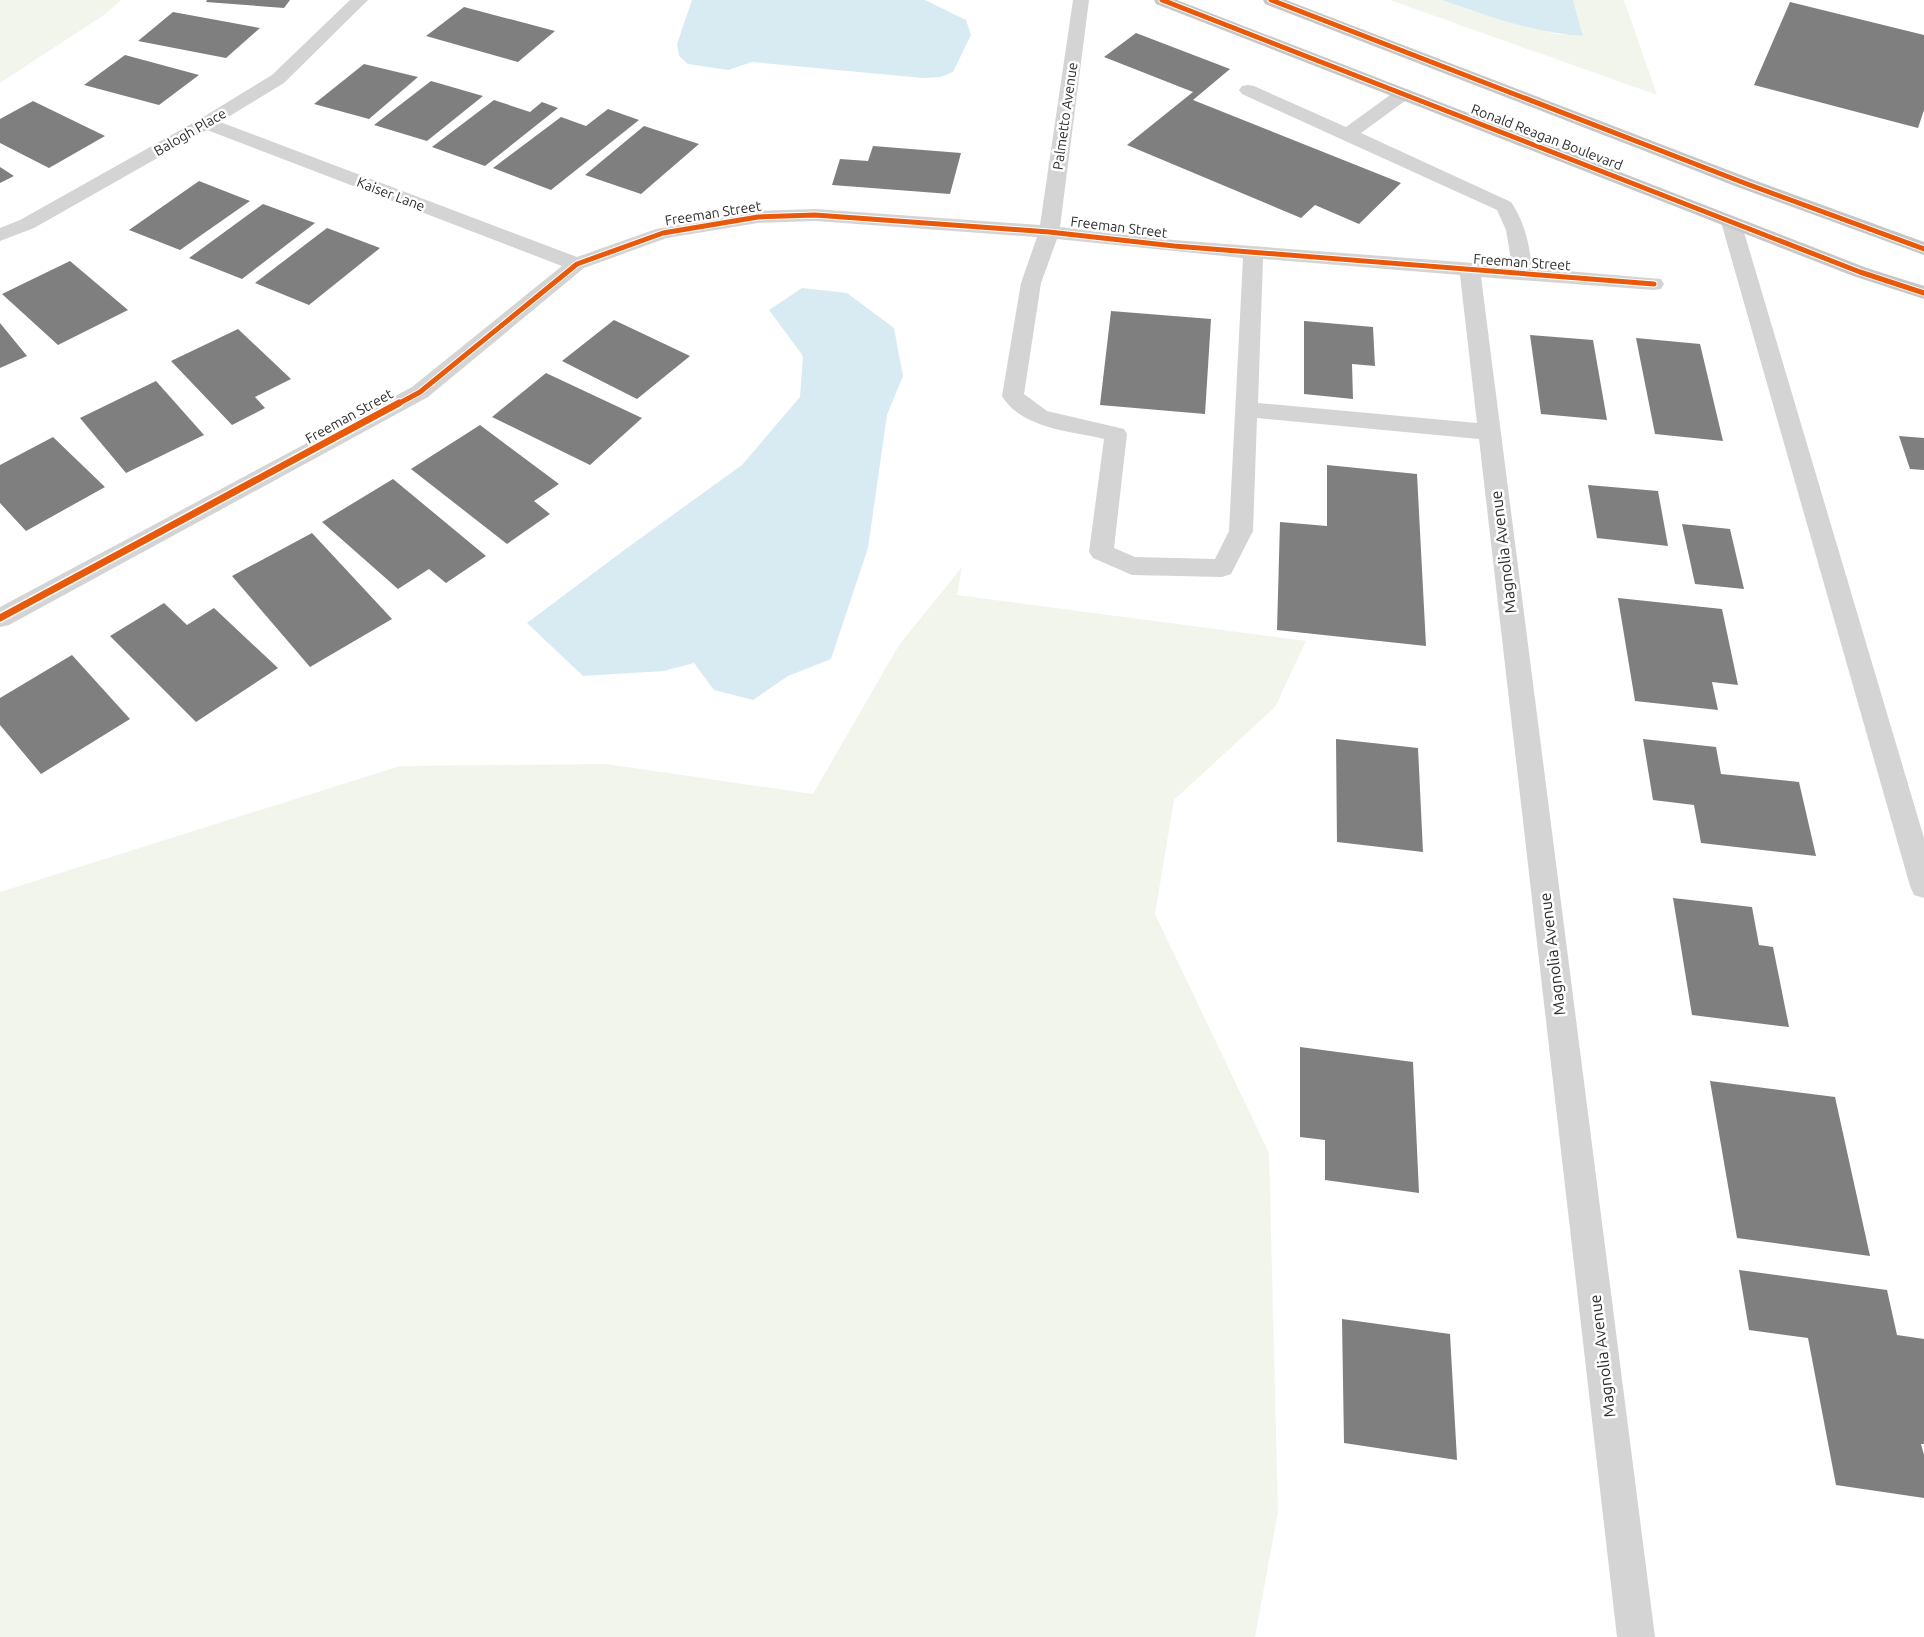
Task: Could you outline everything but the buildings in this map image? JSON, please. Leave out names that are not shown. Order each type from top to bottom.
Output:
[{"type":"main road","name":"Ronald Reagan Boulevard","points":[[1162,0],[1403,94],[1739,203],[1924,249]]},
{"type":"main road","name":"Ronald Reagan Boulevard","points":[[1271,0],[1739,203],[1860,272],[1924,294]]},
{"type":"street","name":"Balogh Place","points":[[0,235],[27,224],[206,123],[278,79],[360,0]]},
{"type":"street","name":"Palmetto Avenue","points":[[1081,0],[1049,232],[1031,283],[1013,396],[1040,417],[1116,434],[1101,552],[1132,566],[1222,568],[1241,531],[1246,409]]},
{"type":"street","points":[[1248,90],[1504,206],[1513,218],[1519,238],[1523,274]]},
{"type":"street","points":[[1348,134],[1403,94]]},
{"type":"street","name":"Kaiser Lane","points":[[206,123],[577,264]]},
{"type":"street","points":[[1739,203],[1924,886]]},
{"type":"street","name":"Freeman Street","points":[[0,618],[420,392],[577,264],[663,233],[758,217],[815,216],[1049,232],[1174,246],[1654,284]]},
{"type":"street","points":[[1253,252],[1246,409],[1489,432]]},
{"type":"street","name":"Magnolia Avenue","points":[[1470,270],[1636,1637]]},
{"type":"shaded area","points":[[0,0],[121,0],[104,15],[0,83]]},
{"type":"shaded area","points":[[692,0],[925,0],[966,20],[971,35],[953,72],[941,77],[923,78],[752,62],[728,70],[688,64],[679,56],[677,44]]},
{"type":"shaded area","points":[[1390,0],[1442,0],[1469,10],[1556,34],[1583,36],[1573,0],[1624,0],[1657,95]]},
{"type":"shaded area","points":[[1442,0],[1573,0],[1583,36],[1529,28]]},
{"type":"shaded area","points":[[802,288],[847,293],[894,328],[903,376],[887,415],[868,548],[831,659],[788,676],[753,700],[714,690],[694,663],[664,671],[583,676],[527,623],[742,465],[800,397],[803,356],[769,310]]},
{"type":"shaded area","points":[[962,567],[957,595],[1306,641],[1275,707],[1174,800],[1155,914],[1269,1153],[1278,1512],[1255,1637],[0,1637],[0,892],[400,766],[606,764],[813,794],[899,645]]},
{"type":"cycle path","points":[[1162,0],[1860,272],[1924,293]]},
{"type":"cycle path","points":[[1271,0],[1747,184],[1924,249]]},
{"type":"cycle path","points":[[0,618],[420,392],[577,264],[663,233],[758,217],[815,215],[1049,232],[1174,246],[1654,284]]}]
